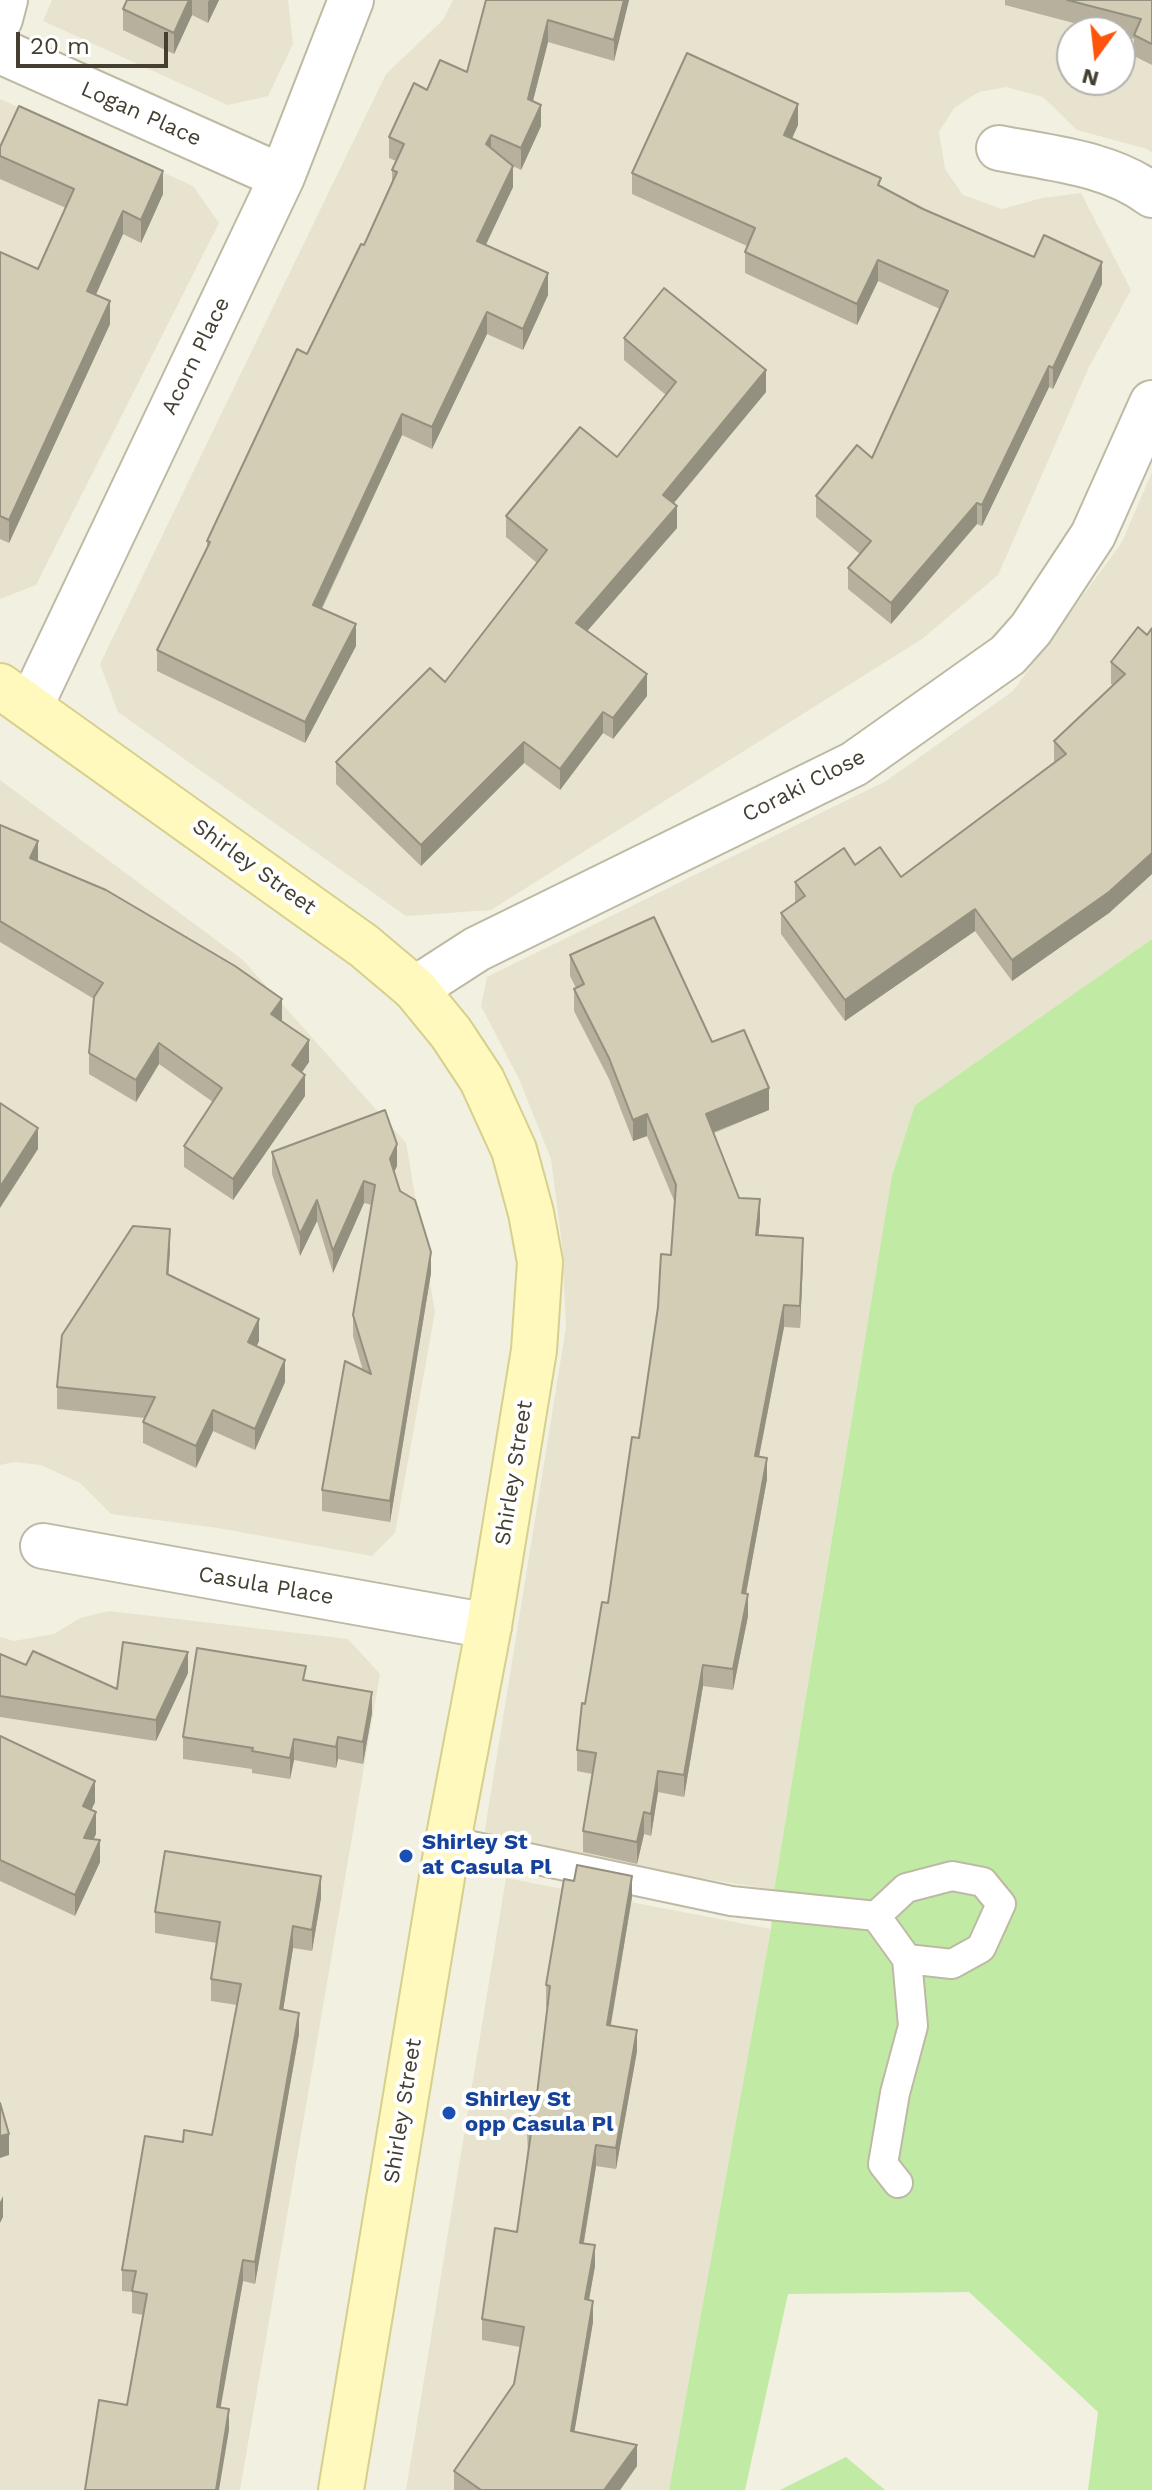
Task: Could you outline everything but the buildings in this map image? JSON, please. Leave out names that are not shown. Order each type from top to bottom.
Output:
[{"type":"street","points":[[0,19],[5,0]]},
{"type":"street","name":"Acorn Place","points":[[15,697],[282,177],[351,0]]},
{"type":"street","name":"Logan Place","points":[[0,51],[282,177]]},
{"type":"street","points":[[999,148],[1085,165],[1115,175],[1152,195]]},
{"type":"street","name":"Coraki Close","points":[[415,989],[477,949],[854,764],[1008,655],[1031,629],[1093,535],[1152,403]]},
{"type":"street","name":"Shirley Street","points":[[15,697],[364,946],[415,989],[451,1033],[482,1080],[508,1136],[531,1213],[540,1262],[534,1350],[489,1626],[448,1841],[341,2490]]},
{"type":"street","name":"Casula Place","points":[[43,1546],[489,1626]]},
{"type":"lane","points":[[448,1841],[731,1901],[876,1916],[907,1959],[913,2026],[895,2093],[883,2164],[898,2183]]},
{"type":"lane","points":[[876,1916],[906,1888],[952,1876],[983,1882],[1001,1904],[981,1948],[952,1964],[907,1959]]},
{"type":"shaded area","points":[[52,0],[288,0],[293,44],[268,96],[228,105],[43,21]]},
{"type":"shaded area","points":[[453,0],[1152,0],[1152,153],[1077,130],[1043,97],[1006,87],[979,92],[954,108],[939,132],[945,169],[963,195],[1002,209],[1042,198],[1081,193],[1131,290],[1089,367],[998,575],[922,639],[491,910],[406,916],[118,712],[100,664],[386,74],[443,20]]},
{"type":"shaded area","points":[[0,99],[193,186],[219,223],[36,585],[0,599]]},
{"type":"shaded area","points":[[1152,472],[1152,939],[915,1105],[892,1175],[774,1890],[483,1842],[566,1327],[562,1244],[551,1159],[519,1079],[481,1006],[487,977],[886,781],[1013,691],[1122,542]]},
{"type":"shaded area","points":[[0,780],[243,960],[406,1143],[435,1312],[395,1533],[372,1556],[218,1528],[111,1514],[80,1483],[41,1465],[14,1462],[0,1465]]},
{"type":"shaded area","points":[[109,1611],[348,1639],[380,1674],[240,2490],[0,2490],[0,1637],[14,1641],[54,1634],[80,1618]]},
{"type":"shaded area","points":[[506,1878],[771,1929],[669,2490],[406,2490]]},
{"type":"green space","points":[[1152,939],[1152,2490],[1088,2490],[1098,2412],[969,2292],[788,2294],[745,2490],[669,2490],[771,1929],[774,1890],[892,1175],[915,1105]]},
{"type":"green space","points":[[846,2457],[885,2490],[780,2490]]},
{"type":"place","name":"Shirley St at Casula Pl","points":[[406,1856]]},
{"type":"place","name":"Shirley St opp Casula Pl","points":[[449,2113]]}]
